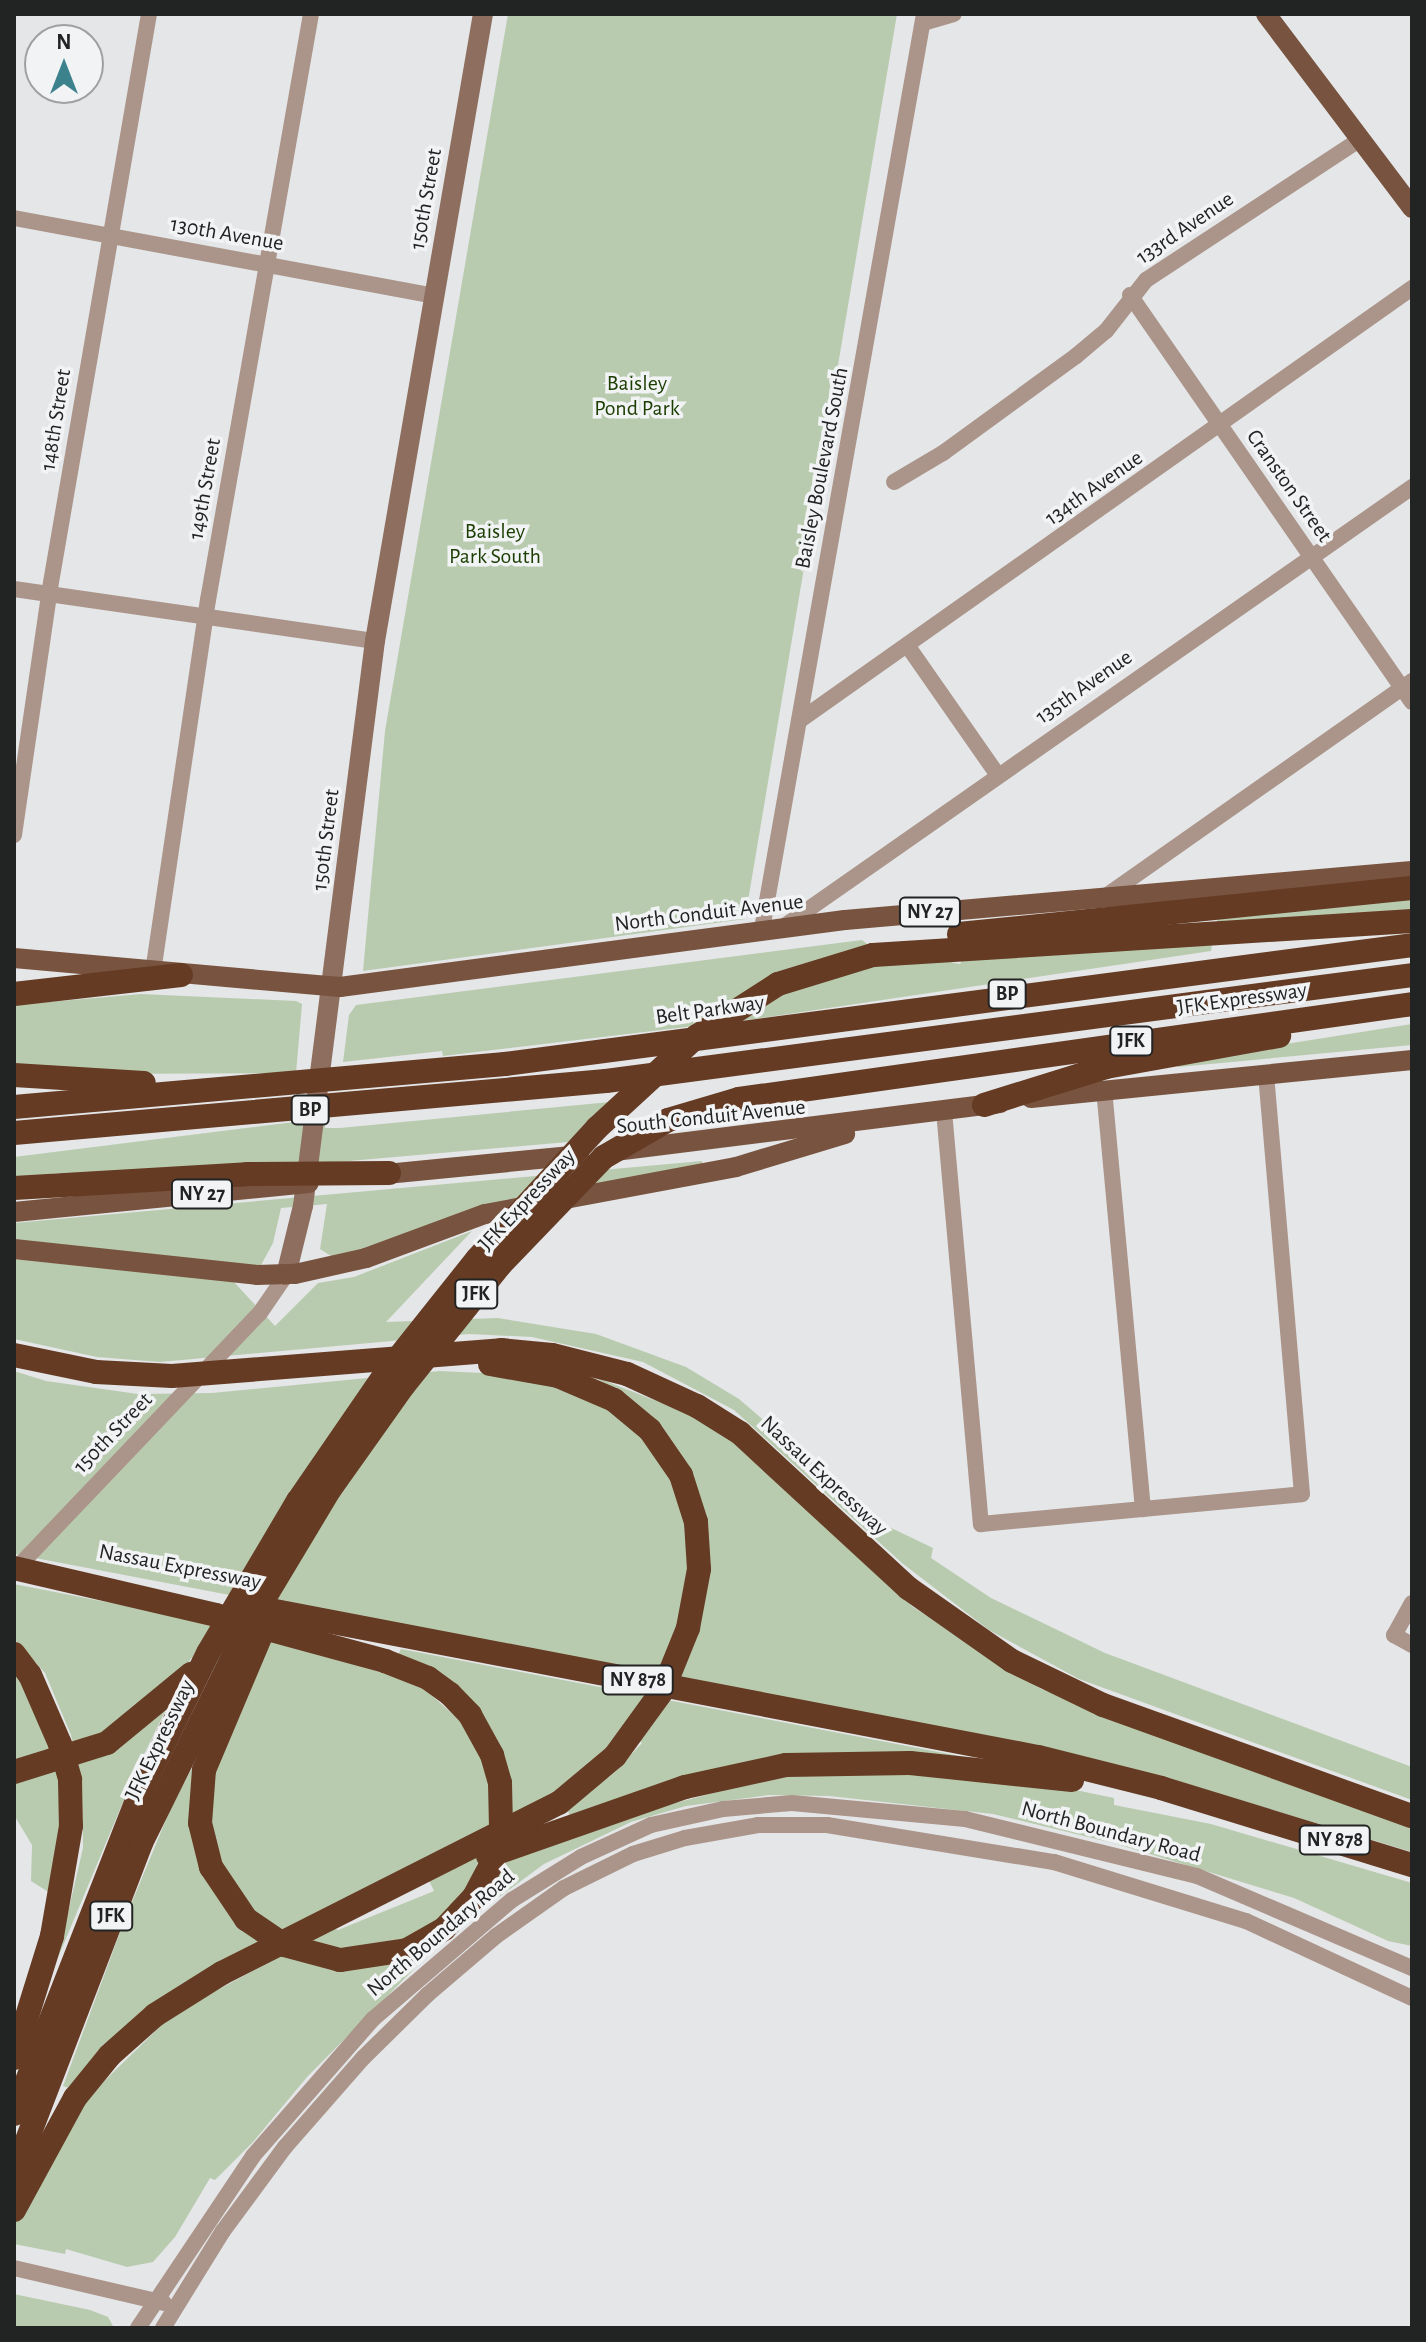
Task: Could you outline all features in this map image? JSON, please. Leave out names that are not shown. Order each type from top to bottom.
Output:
[{"type":"highway","points":[[1104,930],[1412,888]]},
{"type":"highway","points":[[1104,930],[1412,921]]},
{"type":"highway","name":"JFK Expressway","points":[[14,2174],[126,1878],[224,1667],[340,1438],[494,1240],[597,1128],[687,1045],[733,1009],[800,975],[898,952],[1104,930]]},
{"type":"highway","name":"Belt Parkway","points":[[14,1107],[271,1087],[536,1061],[1067,986],[1412,945]]},
{"type":"highway","points":[[14,994],[181,975]]},
{"type":"highway","name":"BP","points":[[14,1133],[606,1081],[1412,975]]},
{"type":"highway","name":"JFK Expressway","points":[[14,2114],[119,1839],[224,1667],[368,1434],[500,1265],[604,1157],[646,1130],[703,1107],[851,1082],[1412,1004]]},
{"type":"highway","points":[[984,1105],[1106,1067],[1412,1014]]},
{"type":"highway","points":[[14,1075],[271,1087]]},
{"type":"highway","points":[[14,1188],[247,1174],[389,1173]]},
{"type":"highway","name":"Nassau Expressway","points":[[14,1355],[71,1368],[146,1376],[501,1350],[577,1360],[651,1383],[707,1412],[760,1449],[908,1588],[1012,1661],[1114,1710],[1412,1816]]},
{"type":"highway","points":[[14,2210],[52,2133],[98,2068],[155,2015],[222,1973],[429,1875],[559,1803],[632,1736],[673,1670],[693,1607],[699,1546],[686,1486],[660,1442],[614,1400],[558,1376],[495,1364],[324,1362]]},
{"type":"highway","points":[[14,1567],[393,1663],[450,1694],[486,1741],[496,1769],[502,1812],[487,1875],[444,1929],[395,1954],[340,1960],[284,1945],[235,1907],[211,1867],[199,1810],[224,1667]]},
{"type":"highway","name":"Nassau Expressway","points":[[14,1567],[950,1739],[1136,1781],[1412,1865]]},
{"type":"highway","points":[[14,1654],[36,1687],[60,1744],[70,1780],[71,1826],[52,1936],[14,2058]]},
{"type":"highway","points":[[14,1772],[107,1743],[224,1667]]},
{"type":"highway","points":[[429,1875],[727,1775],[827,1762],[1009,1771],[1258,1817]]},
{"type":"main road","name":"150th Street","points":[[286,1275],[303,1206],[375,641],[483,14]]},
{"type":"main road","points":[[1266,14],[1412,208]]},
{"type":"main road","name":"North Conduit Avenue","points":[[14,958],[331,987],[772,928],[1412,871]]},
{"type":"main road","name":"South Conduit Avenue","points":[[14,1212],[897,1118],[1104,1089],[1412,1060]]},
{"type":"main road","points":[[14,1249],[286,1275],[366,1258],[473,1217],[759,1162],[897,1118]]},
{"type":"street","name":"148th Street","points":[[14,835],[49,594],[149,14]]},
{"type":"street","name":"149th Street","points":[[153,972],[206,616],[265,263],[311,14]]},
{"type":"street","points":[[924,18],[954,14]]},
{"type":"street","name":"Baisley Boulevard South","points":[[772,928],[799,721],[924,18]]},
{"type":"street","name":"133rd Avenue","points":[[894,482],[943,453],[1076,356],[1106,331],[1130,295],[1361,139]]},
{"type":"street","name":"130th Avenue","points":[[14,218],[433,296]]},
{"type":"street","name":"134th Avenue","points":[[799,721],[1412,288]]},
{"type":"street","name":"Cranston Street","points":[[1130,295],[1311,557],[1407,684],[1412,702]]},
{"type":"street","name":"135th Avenue","points":[[772,928],[1412,487]]},
{"type":"street","points":[[14,589],[375,641]]},
{"type":"street","points":[[907,645],[997,774]]},
{"type":"street","points":[[1106,896],[1407,684]]},
{"type":"street","points":[[944,1111],[981,1524],[1302,1494],[1266,1074]]},
{"type":"street","points":[[1104,1089],[1143,1509]]},
{"type":"street","name":"150th Street","points":[[14,1567],[260,1313],[286,1275]]},
{"type":"street","points":[[1412,1603],[1394,1635],[1412,1645]]},
{"type":"street","name":"North Boundary Road","points":[[138,2328],[268,2136],[403,1990],[546,1877],[625,1835],[674,1819],[723,1809],[804,1803],[908,1810],[989,1824],[1197,1876],[1412,1968]]},
{"type":"street","name":"North Boundary Road","points":[[163,2328],[238,2210],[310,2117],[435,1987],[564,1888],[633,1854],[685,1838],[758,1825],[827,1825],[1054,1862],[1246,1921],[1412,1998]]},
{"type":"street","points":[[14,2268],[176,2306]]},
{"type":"green space","name":"Baisley Pond Park","points":[[508,14],[897,14],[745,919],[363,971],[385,731]]},
{"type":"green space","points":[[1412,893],[1412,915],[1217,924],[1217,917]]},
{"type":"green space","points":[[862,940],[891,963],[932,959],[960,964],[964,957],[1212,944],[1211,951],[762,1018],[443,1056],[442,1051],[343,1062],[349,1015],[356,1005]]},
{"type":"green space","points":[[141,994],[296,1001],[302,1004],[296,1073],[87,1074],[14,1068],[14,1005]]},
{"type":"green space","points":[[1412,1024],[1412,1045],[1178,1067],[1178,1061]]},
{"type":"green space","points":[[610,1102],[568,1142],[245,1170],[101,1178],[56,1173],[14,1182],[14,1157],[311,1120],[325,1120],[325,1128],[340,1128]]},
{"type":"green space","points":[[702,1161],[703,1167],[334,1258],[320,1249],[327,1204],[281,1208],[273,1243],[260,1267],[14,1243],[14,1223]]},
{"type":"green space","points":[[472,1231],[386,1322],[498,1318],[596,1334],[686,1367],[739,1399],[885,1525],[933,1548],[931,1558],[991,1598],[1105,1653],[1412,1767],[1412,1800],[1079,1679],[989,1630],[902,1563],[734,1410],[643,1362],[532,1337],[469,1334],[160,1362],[97,1357],[14,1339],[14,1259],[233,1281],[275,1326],[318,1283],[354,1277]]},
{"type":"green space","points":[[14,1371],[46,1381],[138,1394],[212,1393],[440,1371],[526,1375],[587,1392],[639,1429],[674,1478],[709,1573],[651,1415],[595,1377],[690,1414],[739,1444],[913,1607],[1041,1689],[1412,1825],[1412,1852],[1223,1795],[657,1676],[14,1554]]},
{"type":"green space","points":[[14,1584],[198,1620],[418,1683],[468,1728],[489,1770],[492,1825],[467,1891],[443,1918],[402,1942],[326,1949],[274,1929],[251,1910],[216,1854],[209,1796],[226,1735],[250,1679],[191,1658],[136,1771],[57,1960],[83,1848],[82,1782],[71,1735],[45,1673],[14,1639]],"holes":[[[422,1866],[434,1891],[338,1930],[314,1918]]]},
{"type":"green space","points":[[401,1649],[970,1758],[811,1756],[746,1765],[668,1784],[570,1817],[567,1808],[614,1773],[642,1743],[627,1730],[600,1762],[530,1810],[523,1853],[629,1815],[776,1777],[834,1772],[946,1775],[1061,1787],[1114,1798],[1114,1805],[1211,1824],[1412,1883],[1412,1946],[1388,1941],[1294,1898],[1117,1844],[993,1814],[829,1796],[769,1795],[686,1806],[631,1822],[544,1864],[487,1906],[480,1901],[497,1884],[492,1882],[507,1819],[501,1755],[476,1711],[441,1678],[397,1657]]},
{"type":"green space","points":[[14,1663],[68,1794],[55,1896],[31,1881],[32,1845],[14,1815]]},
{"type":"green space","points":[[201,1751],[194,1812],[260,1939],[410,1958],[418,1965],[307,2077],[253,2142],[215,2180],[210,2178],[175,2237],[153,2262],[127,2267],[66,2249],[65,2254],[14,2244],[14,2205],[91,2094],[173,2014],[264,1965],[119,2035],[101,2046],[103,2051],[72,2089],[63,2086],[125,1919],[170,1810]]},
{"type":"green space","points":[[14,2294],[90,2310],[108,2317],[114,2328],[14,2328]]},
{"type":"park label","name":"Baisley Park South","points":[[495,544]]}]
